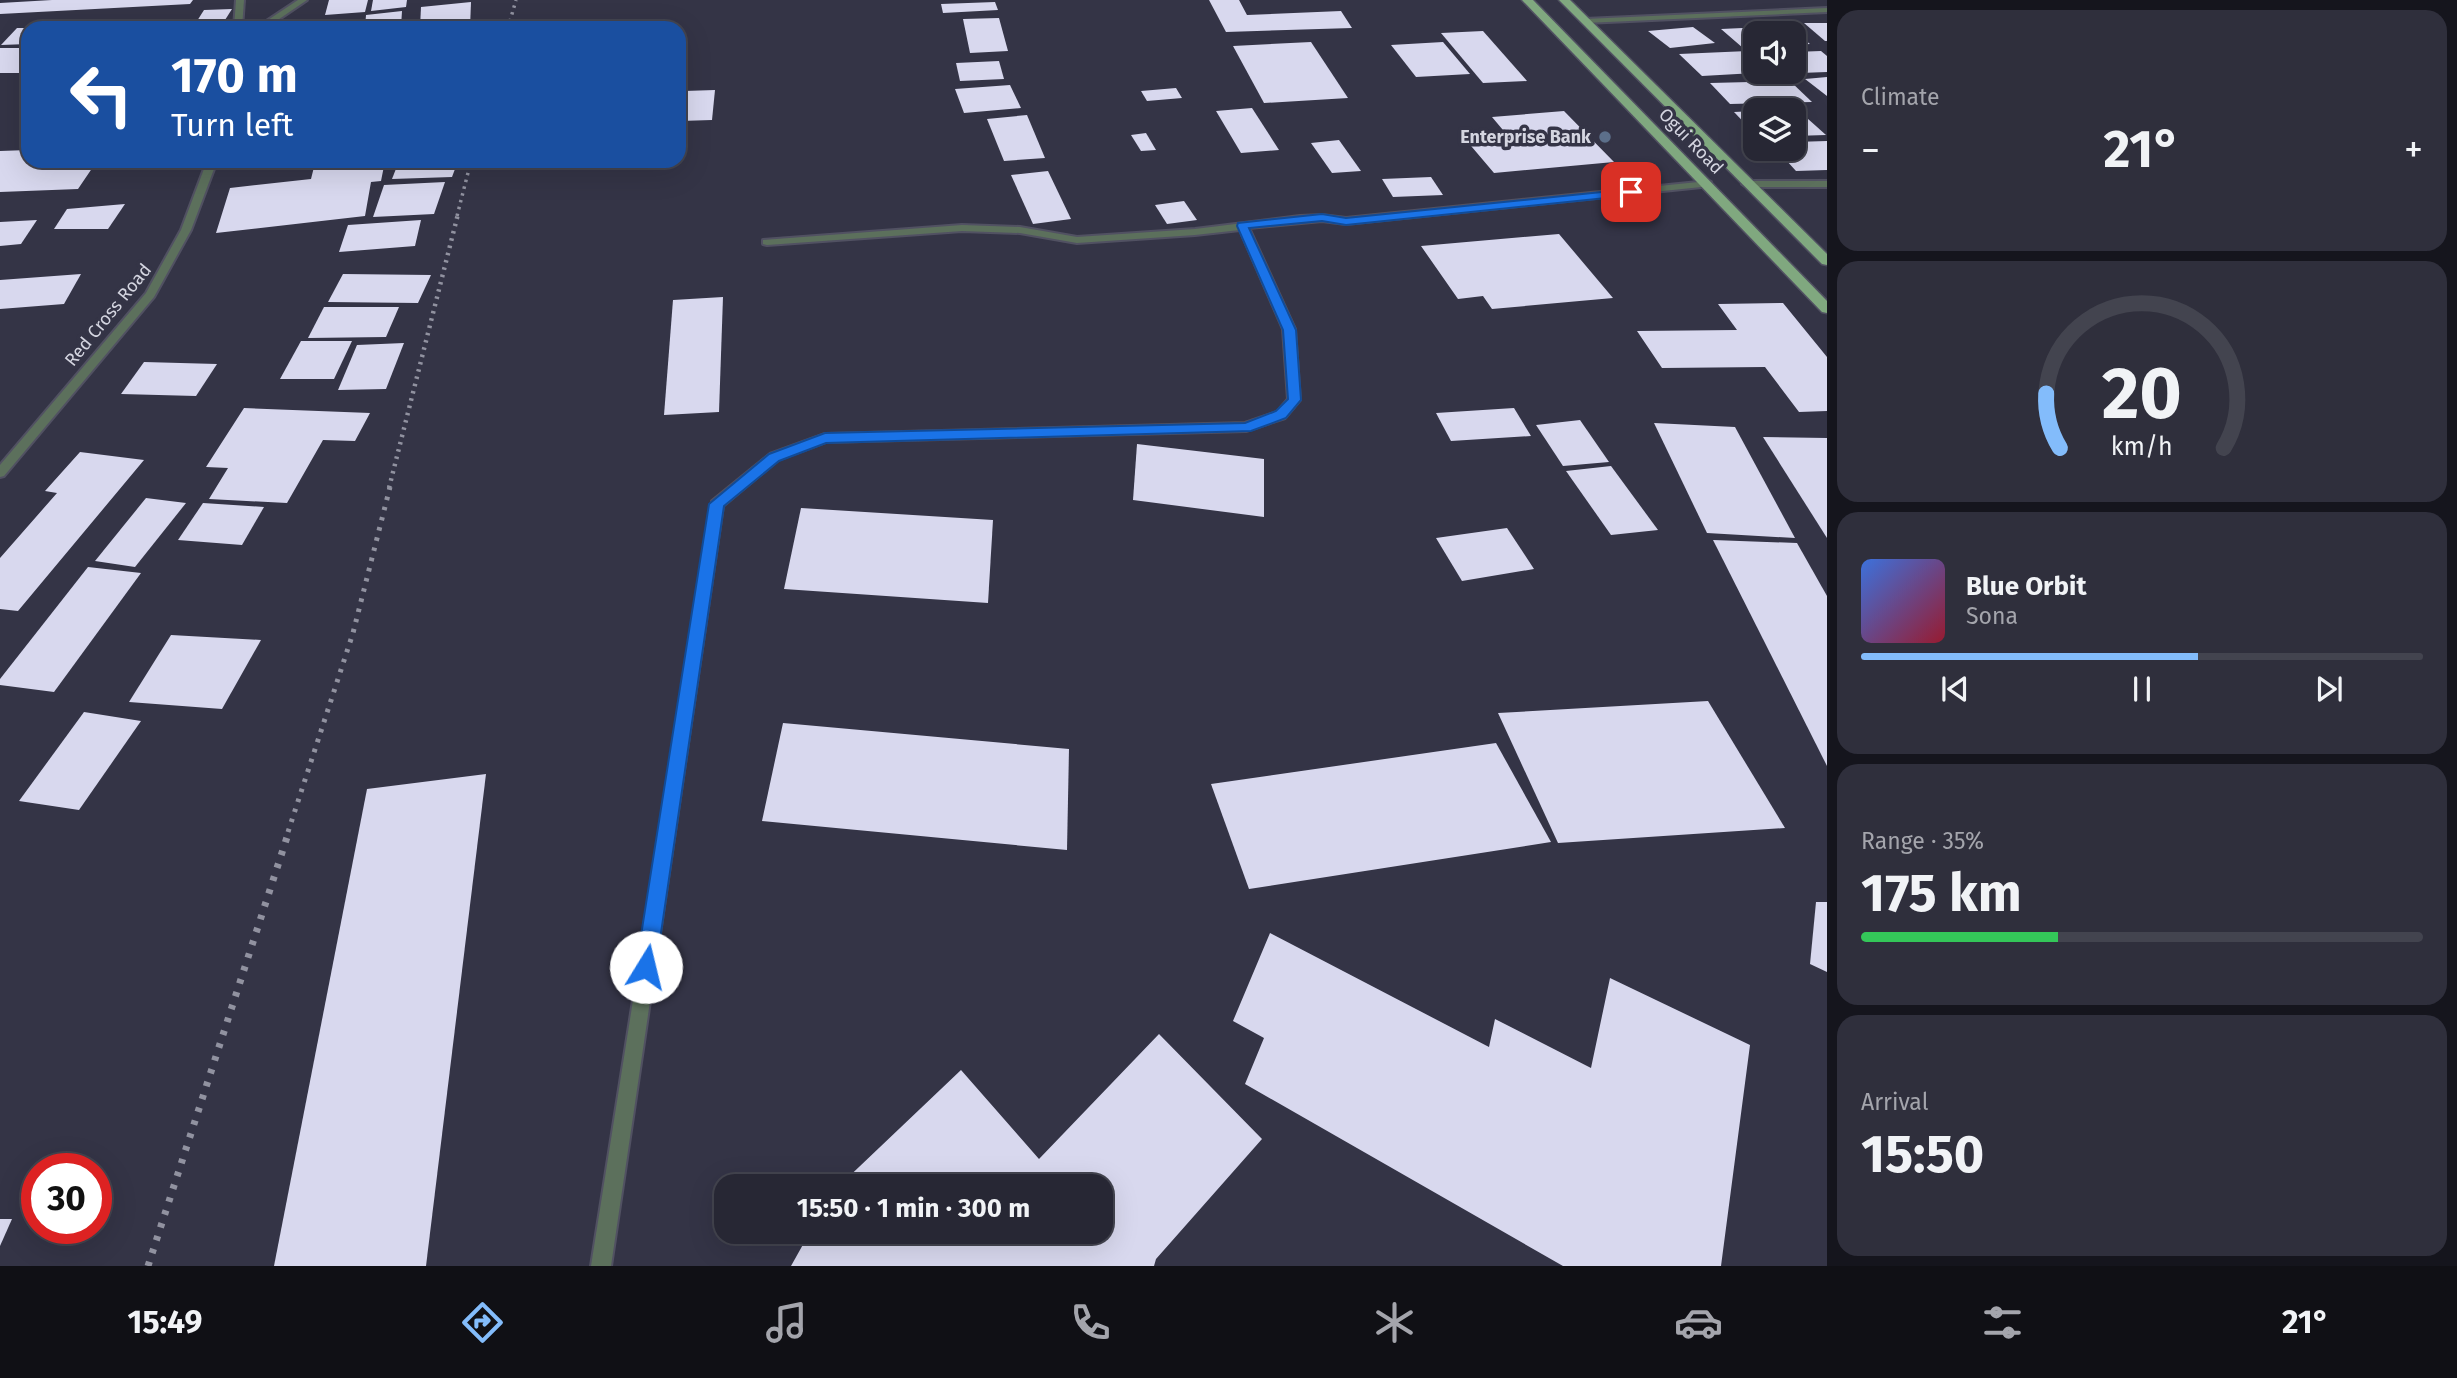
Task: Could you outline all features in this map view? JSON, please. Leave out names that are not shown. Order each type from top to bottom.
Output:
[{"type":"main road","name":"Ogui Road","points":[[1527,0],[1827,309]]},
{"type":"main road","name":"Ogui Road","points":[[1564,0],[1827,261]]},
{"type":"street","points":[[238,21],[240,0]]},
{"type":"street","points":[[271,21],[303,0]]},
{"type":"street","points":[[1585,20],[1827,10]]},
{"type":"street","name":"Red Cross Road","points":[[0,473],[150,295],[183,237],[209,168]]},
{"type":"street","points":[[767,242],[962,228],[1020,230],[1077,240],[1322,218],[1346,221],[1708,184]]},
{"type":"street","points":[[1747,184],[1827,184]]},
{"type":"street","points":[[601,1266],[717,504],[774,457],[825,438],[1246,428],[1281,415],[1294,400],[1289,330],[1242,226]]},
{"type":"building","points":[[52,0],[193,0],[190,4],[0,14],[0,3]]},
{"type":"building","points":[[329,0],[368,0],[365,12],[325,15]]},
{"type":"building","points":[[373,0],[407,0],[406,7],[371,11]]},
{"type":"building","points":[[1209,0],[1239,0],[1247,15],[1341,11],[1352,28],[1226,32]]},
{"type":"building","points":[[471,2],[470,21],[420,21],[421,7]]},
{"type":"building","points":[[995,2],[998,10],[943,13],[941,4]]},
{"type":"building","points":[[232,9],[225,20],[197,21],[204,10]]},
{"type":"building","points":[[402,11],[401,21],[366,21],[366,15]]},
{"type":"building","points":[[999,18],[1008,51],[970,53],[963,19]]},
{"type":"building","points":[[1806,23],[1827,23],[1825,41],[1806,25]]},
{"type":"building","points":[[1693,27],[1715,43],[1670,48],[1648,31]]},
{"type":"building","points":[[17,28],[21,28],[21,44],[1,45]]},
{"type":"building","points":[[1743,28],[1743,48],[1721,29]]},
{"type":"building","points":[[1483,31],[1527,81],[1483,83],[1441,33]]},
{"type":"building","points":[[1311,42],[1348,98],[1264,103],[1233,46]]},
{"type":"building","points":[[1443,42],[1470,74],[1416,77],[1391,45]]},
{"type":"building","points":[[0,48],[21,48],[21,73],[0,73]]},
{"type":"building","points":[[1743,51],[1743,74],[1702,76],[1679,54]]},
{"type":"building","points":[[1821,51],[1827,56],[1827,72],[1806,73],[1806,52]]},
{"type":"building","points":[[999,61],[1004,79],[960,81],[956,63]]},
{"type":"building","points":[[1827,77],[1827,96],[1806,80]]},
{"type":"building","points":[[1710,83],[1793,84],[1812,102],[1806,102],[1806,98],[1743,98],[1743,104],[1730,104]]},
{"type":"building","points":[[1010,85],[1021,108],[964,113],[955,89]]},
{"type":"building","points":[[1176,88],[1182,98],[1147,101],[1141,91]]},
{"type":"building","points":[[715,90],[712,120],[686,121],[686,91]]},
{"type":"building","points":[[1252,108],[1279,150],[1241,153],[1216,111]]},
{"type":"building","points":[[1564,111],[1614,162],[1494,173],[1466,140],[1508,136],[1492,117]]},
{"type":"building","points":[[1734,112],[1743,112],[1743,121]]},
{"type":"building","points":[[1027,115],[1045,158],[1004,161],[987,119]]},
{"type":"building","points":[[1806,117],[1826,135],[1806,136]]},
{"type":"building","points":[[1146,133],[1156,150],[1141,151],[1131,135]]},
{"type":"building","points":[[1339,140],[1361,171],[1332,173],[1311,143]]},
{"type":"building","points":[[1827,141],[1827,170],[1796,171],[1787,161],[1806,161],[1806,142]]},
{"type":"building","points":[[21,150],[21,168],[92,168],[78,189],[0,192],[0,151]]},
{"type":"building","points":[[314,168],[384,168],[381,181],[371,182],[365,216],[216,233],[230,188],[311,179]]},
{"type":"building","points":[[396,168],[455,168],[452,177],[392,179]]},
{"type":"building","points":[[1048,171],[1071,219],[1033,224],[1011,175]]},
{"type":"building","points":[[1431,177],[1443,195],[1393,197],[1382,179]]},
{"type":"building","points":[[445,182],[434,214],[373,217],[384,185]]},
{"type":"building","points":[[1184,201],[1197,220],[1167,224],[1155,205]]},
{"type":"building","points":[[125,204],[108,229],[54,229],[67,209]]},
{"type":"building","points":[[37,220],[21,244],[0,246],[0,222]]},
{"type":"building","points":[[421,220],[415,246],[339,252],[348,225]]},
{"type":"building","points":[[1559,234],[1613,298],[1492,309],[1483,296],[1458,299],[1421,246]]},
{"type":"building","points":[[81,274],[64,304],[0,309],[0,280]]},
{"type":"building","points":[[343,274],[431,275],[418,303],[328,302]]},
{"type":"building","points":[[723,297],[719,412],[664,415],[673,300]]},
{"type":"building","points":[[1783,303],[1827,357],[1827,411],[1799,412],[1765,367],[1662,368],[1637,331],[1737,330],[1718,304]]},
{"type":"building","points":[[324,307],[399,307],[386,337],[308,338]]},
{"type":"building","points":[[301,341],[352,341],[334,379],[280,379]]},
{"type":"building","points":[[404,343],[386,389],[338,390],[357,345]]},
{"type":"building","points":[[144,362],[217,364],[196,396],[121,394]]},
{"type":"building","points":[[244,408],[370,413],[355,441],[323,440],[287,503],[209,499],[228,468],[206,467]]},
{"type":"building","points":[[1514,408],[1531,436],[1451,441],[1436,413]]},
{"type":"building","points":[[1580,420],[1609,462],[1563,466],[1536,425]]},
{"type":"building","points":[[1654,423],[1735,427],[1795,538],[1707,533]]},
{"type":"building","points":[[1763,437],[1827,438],[1827,538]]},
{"type":"building","points":[[1137,444],[1264,459],[1264,517],[1133,500]]},
{"type":"building","points":[[80,452],[144,460],[18,611],[0,609],[0,558],[57,493],[45,491]]},
{"type":"building","points":[[1611,466],[1658,530],[1611,535],[1566,471]]},
{"type":"building","points":[[146,498],[186,503],[135,567],[95,561]]},
{"type":"building","points":[[203,503],[264,507],[242,545],[178,540]]},
{"type":"building","points":[[801,508],[993,520],[988,603],[784,589]]},
{"type":"building","points":[[1507,528],[1534,569],[1462,581],[1436,538]]},
{"type":"building","points":[[1713,540],[1797,543],[1827,596],[1827,766]]},
{"type":"building","points":[[88,567],[141,573],[54,692],[0,685],[0,679]]},
{"type":"building","points":[[171,635],[261,640],[222,709],[129,702]]},
{"type":"building","points":[[1708,701],[1785,828],[1558,843],[1498,713]]},
{"type":"building","points":[[84,712],[141,721],[79,810],[19,801]]},
{"type":"building","points":[[783,723],[1069,749],[1067,850],[762,821]]},
{"type":"building","points":[[1496,743],[1551,842],[1249,889],[1211,784]]},
{"type":"building","points":[[486,774],[426,1266],[274,1266],[367,789]]},
{"type":"building","points":[[1816,902],[1827,902],[1827,972],[1810,964]]},
{"type":"building","points":[[1270,933],[1489,1047],[1495,1019],[1591,1068],[1610,978],[1750,1045],[1721,1266],[1563,1266],[1245,1084],[1264,1038],[1233,1021]]},
{"type":"building","points":[[1159,1034],[1262,1139],[1156,1259],[1154,1266],[791,1266],[803,1244],[1113,1244],[1113,1174],[852,1174],[961,1070],[1039,1159]]},
{"type":"building","points":[[0,1219],[12,1219],[0,1246]]},
{"type":"railway","points":[[510,21],[516,0]]},
{"type":"railway","points":[[457,216],[469,168]]},
{"type":"railway","points":[[389,488],[458,214]]},
{"type":"railway","points":[[288,832],[353,633],[390,487]]},
{"type":"railway","points":[[148,1266],[289,831]]},
{"type":"place","name":"Enterprise Bank","points":[[1605,137]]},
{"type":"route","points":[[646,967],[717,504],[774,457],[825,438],[1246,428],[1281,415],[1294,400],[1289,330],[1242,226],[1300,219],[1346,221],[1631,192]]}]
